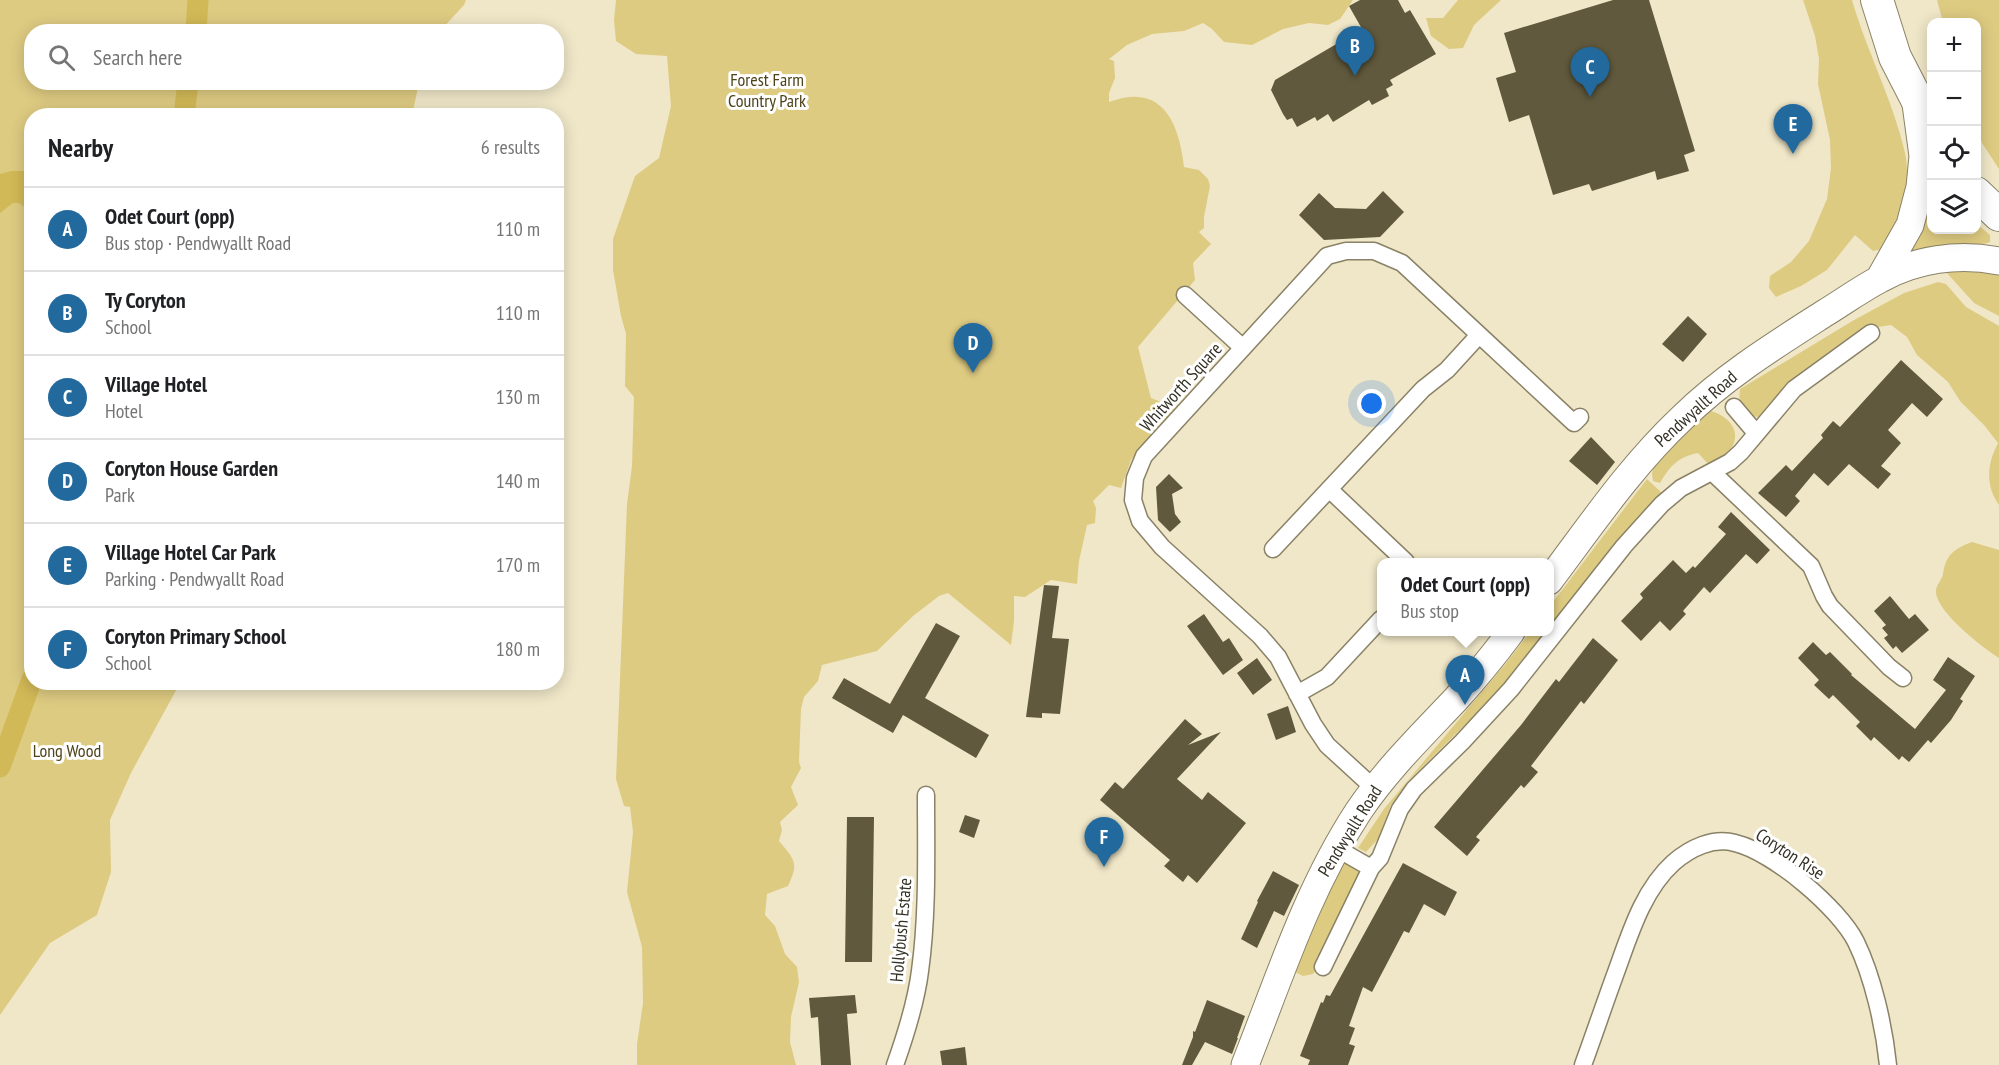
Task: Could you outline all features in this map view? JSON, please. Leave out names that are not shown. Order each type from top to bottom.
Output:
[{"type":"highway","points":[[1877,0],[1895,57],[1930,126]]},
{"type":"highway","points":[[1981,197],[1999,215]]},
{"type":"main road","name":"Pendwyallt Road","points":[[1880,278],[1910,225],[1920,187],[1923,156],[1916,100]]},
{"type":"main road","name":"Pendwyallt Road","points":[[1554,574],[1643,459],[1682,418],[1749,362],[1880,278],[1929,259],[1949,257],[1999,261]]},
{"type":"main road","name":"Pendwyallt Road","points":[[1245,1065],[1292,942],[1336,848],[1375,789],[1402,756],[1465,689],[1508,636]]},
{"type":"street","name":"Whitworth Square","points":[[1375,789],[1327,745],[1313,724],[1278,657],[1260,636],[1162,547],[1140,521],[1133,500],[1136,478],[1144,456],[1327,256],[1346,251],[1374,251],[1402,263],[1574,423],[1580,417]]},
{"type":"street","points":[[1185,295],[1243,348]]},
{"type":"street","points":[[1554,635],[1624,546],[1662,504],[1681,488],[1730,462],[1794,389],[1872,333]]},
{"type":"street","points":[[1273,549],[1423,389],[1448,370],[1479,335]]},
{"type":"street","points":[[1734,407],[1756,433]]},
{"type":"street","points":[[1712,472],[1811,566],[1830,606],[1889,667],[1903,678]]},
{"type":"street","points":[[1329,489],[1402,558]]},
{"type":"street","points":[[1297,694],[1327,677],[1377,623]]},
{"type":"street","points":[[1323,967],[1371,868],[1380,858],[1400,809],[1414,789],[1511,689],[1553,636]]},
{"type":"street","name":"Hollybush Estate","points":[[895,1065],[908,1030],[920,971],[926,889],[926,795]]},
{"type":"street","name":"Coryton Rise","points":[[1583,1065],[1619,962],[1644,902],[1656,883],[1686,853],[1701,845],[1719,841],[1735,843],[1754,850],[1778,865],[1814,892],[1846,925],[1857,944],[1874,996],[1888,1065]]},
{"type":"street","points":[[1336,848],[1371,868]]},
{"type":"green space","name":"Long Wood","points":[[0,0],[466,0],[446,24],[24,24],[24,90],[417,90],[414,108],[24,108],[24,690],[176,690],[131,773],[110,820],[111,872],[97,915],[50,943],[0,1015]]},
{"type":"green space","name":"Forest Farm Country Park","points":[[616,0],[1353,0],[1340,19],[1328,25],[1309,23],[1283,29],[1252,45],[1224,42],[1203,23],[1184,31],[1152,34],[1127,45],[1109,59],[1114,61],[1115,78],[1109,93],[1109,102],[1127,97],[1142,97],[1155,102],[1172,121],[1182,150],[1184,167],[1199,170],[1208,179],[1210,186],[1204,228],[1199,232],[1211,244],[1193,263],[1195,280],[1138,347],[1151,398],[1176,408],[1131,460],[1121,488],[1109,485],[1093,501],[1096,508],[1095,523],[1087,525],[1079,561],[1077,584],[1051,580],[1025,597],[1014,596],[1011,645],[948,593],[939,596],[913,616],[877,651],[822,665],[818,681],[804,697],[801,709],[799,762],[801,768],[791,787],[798,805],[780,822],[782,830],[779,841],[794,862],[793,872],[788,886],[767,894],[765,915],[775,926],[785,954],[797,967],[799,982],[791,1017],[790,1042],[796,1065],[637,1065],[637,1044],[643,1003],[642,947],[627,892],[633,832],[630,807],[624,806],[616,779],[627,504],[632,466],[634,397],[625,386],[626,334],[613,270],[613,239],[635,176],[659,158],[671,106],[667,56],[636,54],[616,41],[614,20]]},
{"type":"green space","points":[[1458,0],[1501,0],[1474,25],[1463,48],[1449,49],[1431,36],[1426,18],[1443,18]]},
{"type":"green space","points":[[1803,0],[1852,0],[1900,133],[1906,160],[1906,194],[1901,221],[1883,249],[1873,251],[1855,235],[1827,270],[1801,286],[1776,297],[1769,288],[1770,276],[1791,262],[1809,241],[1827,199],[1831,168],[1830,140],[1818,84],[1819,59],[1815,36]]},
{"type":"green space","points":[[1937,0],[1999,0],[1999,169],[1981,140],[1981,18],[1942,18]]},
{"type":"green space","points":[[1927,198],[1927,234],[1981,234],[1981,227],[1990,235],[1990,242],[1987,243],[1960,244],[1907,252]]},
{"type":"green space","points":[[1946,270],[1999,271],[1999,316],[1974,303]]},
{"type":"green space","points":[[1938,282],[1946,284],[1966,307],[1999,326],[1999,505],[1991,490],[1989,474],[1998,443],[1960,401],[1948,382],[1917,355],[1907,337],[1891,325],[1865,329],[1819,361],[1768,411],[1759,417],[1748,416],[1739,402],[1740,389],[1854,320],[1904,293]]},
{"type":"green space","points":[[1711,411],[1727,419],[1734,429],[1735,440],[1732,447],[1720,461],[1709,465],[1698,453],[1685,457],[1671,467],[1660,483],[1653,481],[1654,464],[1696,417]]},
{"type":"green space","points":[[1647,479],[1662,493],[1613,545],[1554,621],[1554,600]]},
{"type":"green space","points":[[1972,542],[1999,550],[1999,658],[1951,618],[1938,599],[1936,591],[1949,557],[1960,547]]},
{"type":"green space","points":[[1527,636],[1542,636],[1496,694],[1408,781],[1391,805],[1378,839],[1366,852],[1358,848],[1384,809]]},
{"type":"green space","points":[[1339,861],[1358,864],[1359,872],[1322,962],[1313,974],[1303,976],[1293,971]]},
{"type":"shaded area","points":[[24,171],[24,207],[19,203],[13,203],[0,213],[0,174]]},
{"type":"building","points":[[1360,0],[1398,0],[1405,13],[1410,10],[1436,54],[1390,80],[1393,85],[1386,89],[1389,96],[1372,105],[1369,100],[1333,122],[1328,114],[1317,121],[1315,117],[1297,127],[1292,118],[1287,120],[1271,90],[1275,80],[1362,29],[1349,6]]},
{"type":"building","points":[[1613,0],[1649,0],[1695,151],[1684,155],[1689,171],[1657,180],[1655,171],[1592,191],[1589,184],[1553,195],[1529,115],[1509,122],[1496,78],[1516,72],[1504,33]]},
{"type":"building","points":[[1383,191],[1404,212],[1380,237],[1324,240],[1299,215],[1319,193],[1335,208],[1366,209]]},
{"type":"building","points":[[1688,316],[1707,334],[1683,362],[1662,344]]},
{"type":"building","points":[[1901,360],[1943,399],[1927,417],[1912,403],[1888,430],[1901,443],[1881,466],[1891,474],[1878,489],[1849,464],[1828,486],[1814,473],[1795,496],[1800,501],[1786,517],[1758,493],[1786,465],[1792,471],[1823,438],[1821,435],[1833,421],[1840,427]]},
{"type":"building","points":[[1591,437],[1615,462],[1597,485],[1569,461]]},
{"type":"building","points":[[1169,474],[1183,488],[1172,494],[1175,514],[1181,522],[1170,532],[1158,520],[1156,487]]},
{"type":"building","points":[[1731,512],[1770,550],[1757,564],[1746,554],[1710,593],[1704,587],[1683,611],[1686,614],[1670,631],[1660,621],[1641,641],[1621,621],[1643,598],[1640,594],[1673,560],[1686,573],[1693,566],[1695,568],[1726,534],[1718,527]]},
{"type":"building","points":[[1044,585],[1059,586],[1052,638],[1069,639],[1060,714],[1042,713],[1042,718],[1026,717]]},
{"type":"building","points":[[1890,596],[1909,619],[1915,614],[1929,630],[1902,653],[1896,646],[1893,649],[1884,638],[1888,635],[1882,628],[1886,625],[1874,611]]},
{"type":"building","points":[[1204,614],[1223,642],[1229,638],[1243,660],[1223,675],[1187,626]]},
{"type":"building","points":[[936,623],[960,636],[925,698],[989,735],[976,758],[903,715],[893,733],[832,698],[844,678],[890,704]]},
{"type":"building","points":[[1593,638],[1618,660],[1584,704],[1581,701],[1531,766],[1538,772],[1524,788],[1521,785],[1476,837],[1480,840],[1467,856],[1434,827],[1521,725],[1556,679],[1559,682]]},
{"type":"building","points":[[1813,642],[1826,655],[1830,652],[1851,675],[1915,729],[1946,690],[1933,680],[1948,657],[1975,676],[1960,699],[1963,701],[1951,720],[1931,743],[1928,740],[1909,762],[1902,756],[1899,760],[1874,737],[1871,741],[1856,726],[1860,722],[1833,695],[1829,699],[1814,685],[1819,680],[1798,658]]},
{"type":"building","points":[[1257,658],[1272,680],[1253,695],[1237,673]]},
{"type":"building","points":[[1288,706],[1296,732],[1276,740],[1267,714]]},
{"type":"building","points":[[1185,719],[1202,734],[1188,745],[1221,732],[1177,779],[1202,800],[1208,792],[1246,823],[1197,883],[1188,875],[1183,882],[1164,866],[1170,860],[1100,800],[1115,782],[1123,789]]},
{"type":"building","points":[[965,815],[980,820],[974,838],[959,832]]},
{"type":"building","points":[[847,817],[874,817],[872,962],[845,962]]},
{"type":"building","points":[[1403,863],[1457,892],[1445,916],[1424,904],[1409,933],[1404,931],[1372,992],[1363,987],[1349,1026],[1355,1028],[1349,1044],[1355,1046],[1348,1065],[1308,1065],[1310,1060],[1300,1056],[1321,1002],[1323,1003],[1326,995],[1330,996]]},
{"type":"building","points":[[1273,871],[1299,885],[1284,916],[1274,911],[1257,948],[1241,939]]},
{"type":"building","points":[[855,995],[857,1013],[847,1014],[851,1065],[821,1065],[818,1017],[811,1018],[809,998]]},
{"type":"building","points":[[1207,1000],[1245,1016],[1232,1054],[1205,1042],[1192,1065],[1182,1065],[1193,1037],[1193,1031],[1195,1032]]},
{"type":"building","points":[[965,1047],[967,1065],[942,1065],[940,1051]]},
{"type":"waterway","points":[[196,24],[198,0]]},
{"type":"waterway","points":[[185,108],[187,90]]},
{"type":"waterway","points":[[0,767],[28,690]]},
{"type":"place","name":"Ty Coryton","points":[[1355,76]]},
{"type":"place","name":"Village Hotel","points":[[1590,97]]},
{"type":"place","name":"Village Hotel Car Park","points":[[1793,154]]},
{"type":"place","name":"Coryton House Garden","points":[[973,373]]},
{"type":"place","name":"Odet Court (opp)","points":[[1465,705]]},
{"type":"place","name":"Coryton Primary School","points":[[1104,867]]}]
